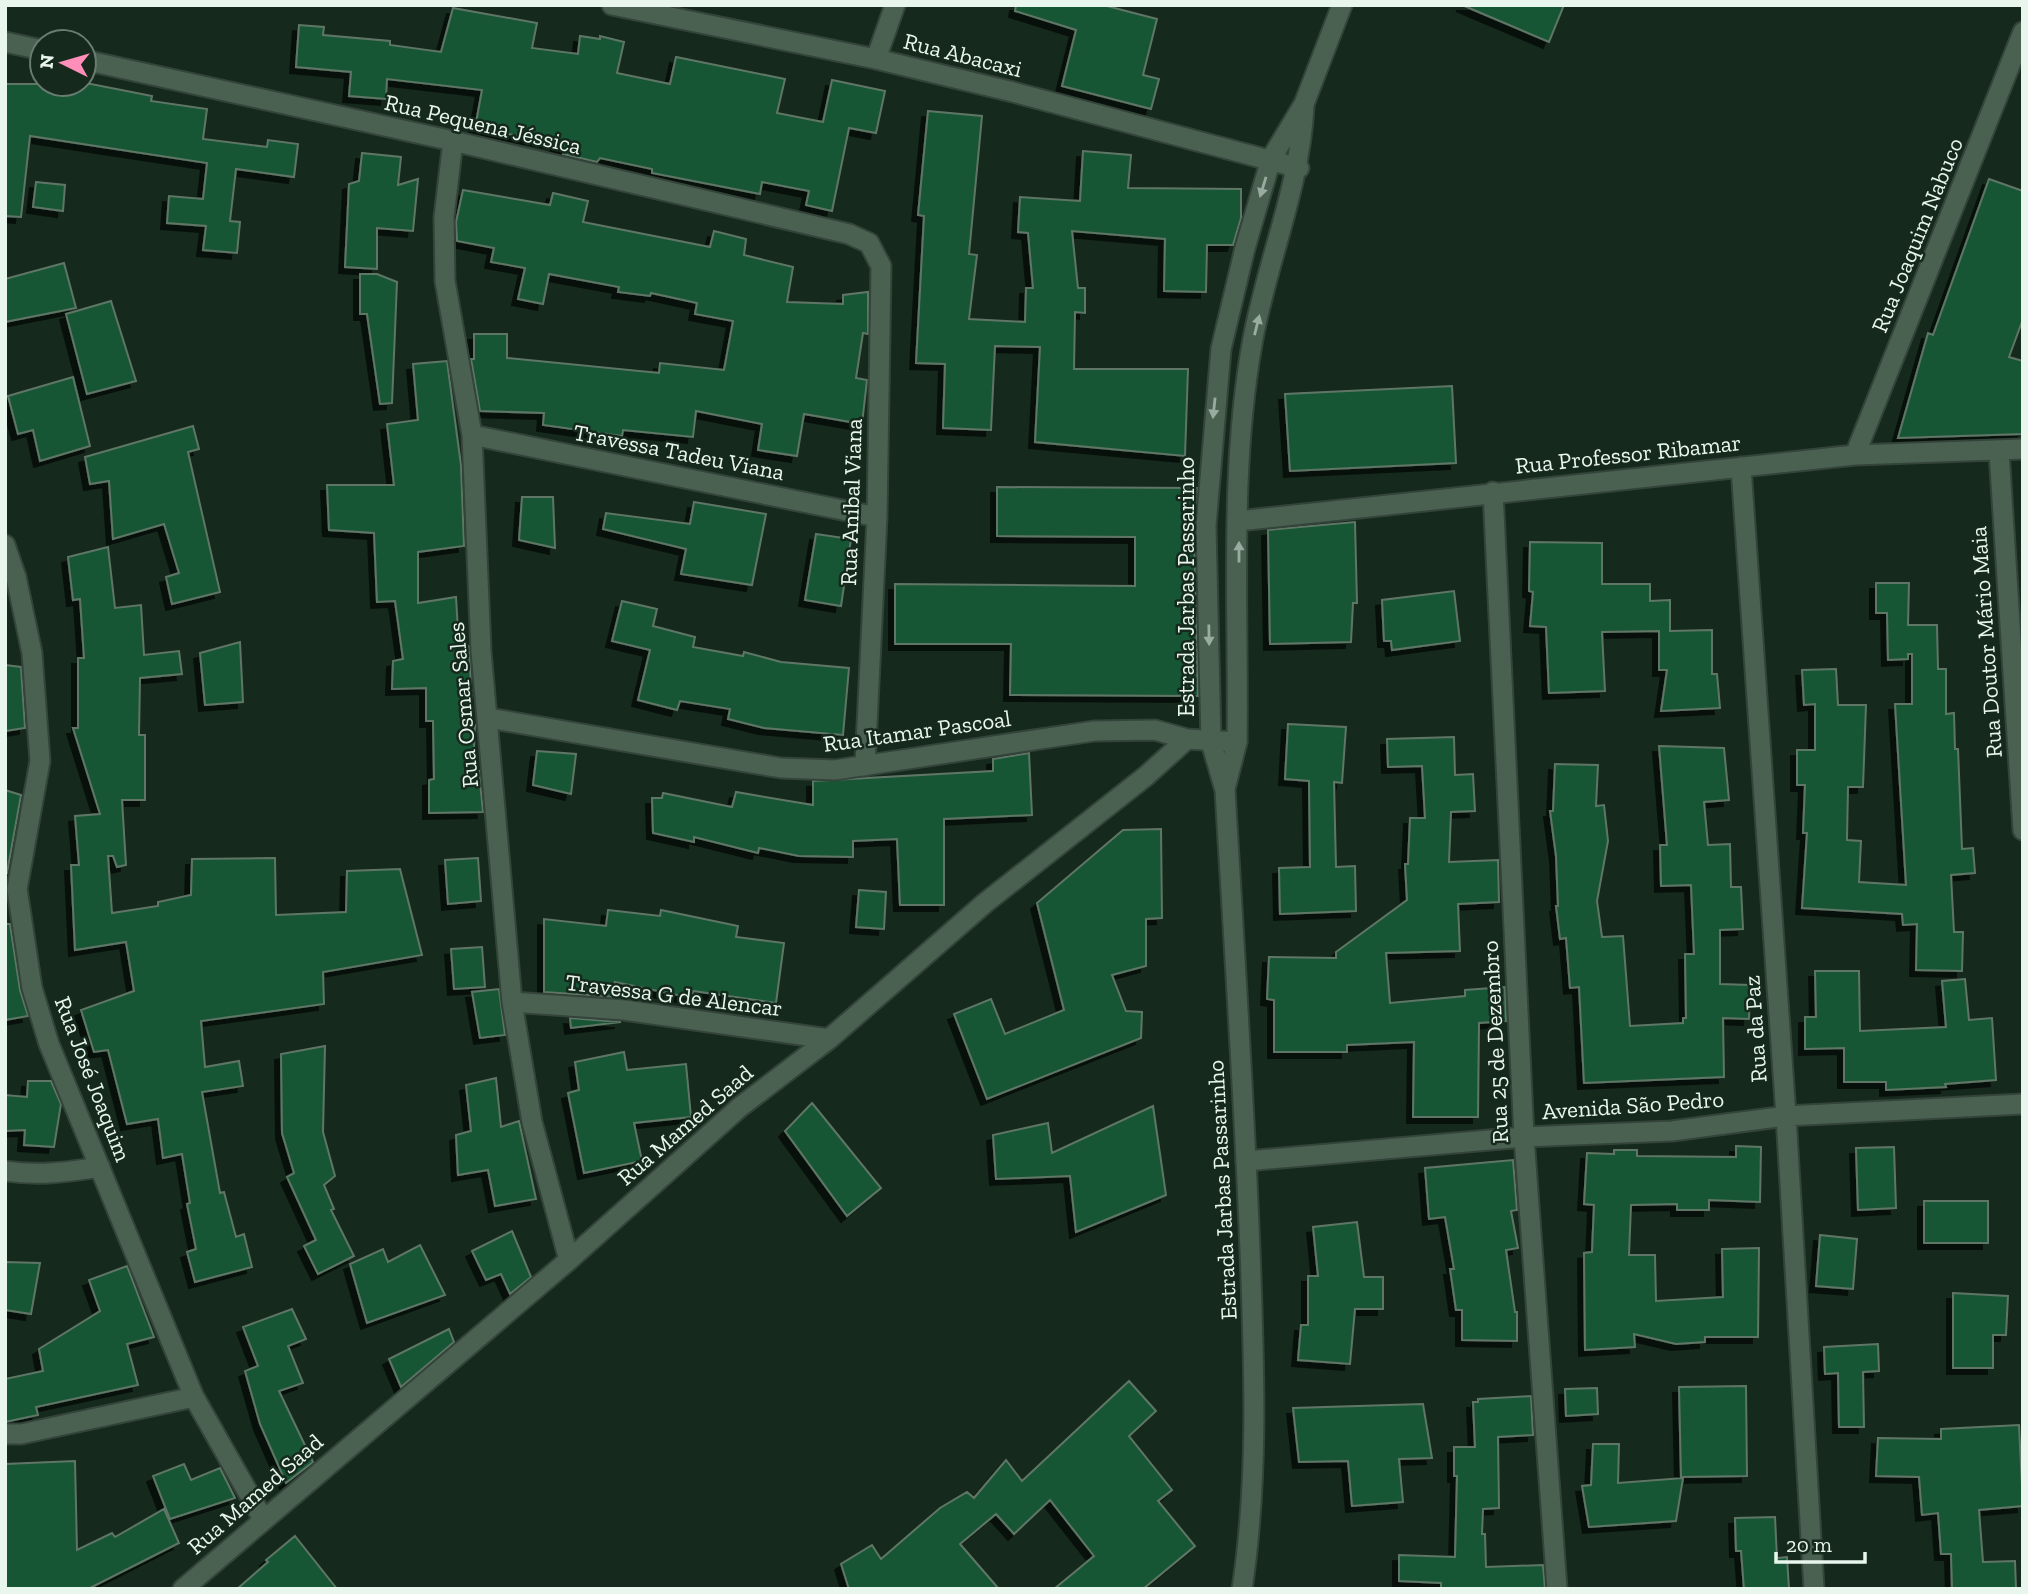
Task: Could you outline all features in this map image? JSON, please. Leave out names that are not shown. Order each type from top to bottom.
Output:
[{"type":"street","name":"Rua Abacaxi","points":[[612,5],[876,59],[1299,168]]},
{"type":"street","points":[[876,59],[895,5]]},
{"type":"street","name":"Estrada Jarbas Passarinho","points":[[1242,1589],[1249,1542],[1252,1344],[1246,1161],[1225,790],[1211,742],[1206,526],[1211,433],[1221,349],[1245,248],[1271,159],[1304,104],[1342,5]]},
{"type":"street","name":"Rua Joaquim Nabuco","points":[[1855,455],[2023,32]]},
{"type":"street","points":[[5,42],[28,47]]},
{"type":"street","name":"Rua Pequena Jéssica","points":[[98,63],[453,141],[849,234],[869,243]]},
{"type":"street","name":"Estrada Jarbas Passarinho","points":[[1225,790],[1237,742],[1241,437],[1252,344],[1299,168],[1304,104]]},
{"type":"street","name":"Rua Osmar Sales","points":[[453,141],[444,217],[445,281],[472,435],[481,651],[512,1003],[532,1122],[569,1260]]},
{"type":"street","name":"Rua Anibal Viana","points":[[865,766],[877,517],[881,265],[869,243]]},
{"type":"street","name":"Travessa Tadeu Viana","points":[[472,435],[877,517]]},
{"type":"street","name":"Rua Professor Ribamar","points":[[1238,521],[1855,455],[2023,449]]},
{"type":"street","name":"Rua Doutor Mário Maia","points":[[1999,451],[2023,831]]},
{"type":"street","name":"Rua da Paz","points":[[1741,467],[1786,1116],[1814,1589]]},
{"type":"street","name":"Rua 25 de Dezembro","points":[[1493,492],[1524,1137],[1557,1589]]},
{"type":"street","name":"Rua José Joaquim","points":[[5,545],[32,653],[40,761],[11,887],[32,988],[42,1021],[194,1397],[263,1519]]},
{"type":"street","name":"Rua Itamar Pascoal","points":[[488,719],[781,768],[835,770],[1094,731],[1155,730],[1188,739]]},
{"type":"street","points":[[1188,739],[1237,742]]},
{"type":"street","name":"Rua Mamed Saad","points":[[183,1589],[569,1260],[740,1107],[829,1040],[985,903],[1188,739]]},
{"type":"street","name":"Travessa G de Alencar","points":[[512,1003],[624,1010],[829,1040]]},
{"type":"street","name":"Avenida São Pedro","points":[[1246,1161],[1524,1137],[1672,1131],[1786,1116],[2023,1104]]},
{"type":"street","points":[[5,1171],[26,1174],[61,1173],[100,1167]]},
{"type":"street","points":[[5,1434],[21,1434],[194,1397]]},
{"type":"building","points":[[1016,5],[1103,5],[1157,19],[1143,75],[1159,79],[1151,109],[1062,86],[1076,30],[1015,11]]},
{"type":"building","points":[[1462,5],[1564,5],[1549,42]]},
{"type":"building","points":[[453,8],[537,23],[532,48],[578,54],[580,36],[600,39],[600,36],[624,42],[617,73],[670,84],[676,57],[785,79],[777,113],[823,122],[832,80],[885,91],[876,133],[849,128],[832,211],[806,205],[809,191],[762,182],[760,194],[652,173],[652,169],[600,158],[597,162],[563,154],[564,150],[556,149],[557,143],[475,128],[482,90],[387,79],[386,99],[349,96],[351,72],[296,67],[299,25],[324,27],[323,35],[390,41],[390,45],[441,52]]},
{"type":"building","points":[[5,84],[28,84],[28,98],[98,98],[98,85],[152,96],[151,101],[207,109],[203,139],[267,147],[268,140],[298,144],[294,177],[236,169],[230,221],[240,222],[237,253],[203,250],[206,226],[167,223],[169,196],[203,199],[207,163],[30,136],[21,217],[5,216]]},
{"type":"building","points":[[928,111],[982,116],[969,254],[977,255],[969,319],[1025,322],[1026,288],[1033,288],[1028,233],[1018,232],[1020,197],[1080,201],[1083,151],[1131,155],[1128,188],[1241,189],[1241,218],[1233,245],[1207,245],[1206,292],[1164,291],[1165,239],[1072,231],[1078,288],[1085,288],[1085,313],[1075,312],[1074,369],[1188,369],[1185,456],[1035,442],[1040,347],[995,346],[991,430],[943,428],[945,364],[916,363],[924,216],[918,215]]},
{"type":"building","points":[[362,153],[401,157],[398,185],[418,179],[413,231],[377,228],[377,269],[345,267],[349,184],[359,181]]},
{"type":"building","points":[[1989,179],[2023,191],[2023,319],[2009,357],[2023,361],[2023,434],[1898,438],[1928,333],[1933,335]]},
{"type":"building","points":[[36,182],[65,185],[63,211],[33,207]]},
{"type":"building","points":[[463,190],[550,205],[553,193],[588,201],[583,222],[710,247],[714,231],[746,239],[744,255],[793,267],[787,302],[843,304],[843,295],[868,292],[868,334],[863,333],[856,378],[867,380],[862,424],[804,414],[797,456],[758,450],[762,424],[696,411],[693,437],[623,430],[622,436],[543,425],[544,413],[480,411],[471,359],[474,359],[474,334],[507,334],[507,358],[659,373],[660,363],[724,370],[733,321],[695,314],[697,303],[651,293],[650,296],[618,292],[619,287],[549,274],[543,304],[518,299],[525,268],[491,262],[494,248],[457,241],[456,222]]},
{"type":"building","points":[[64,263],[76,308],[5,322],[5,279]]},
{"type":"building","points":[[360,274],[377,274],[397,282],[392,403],[380,404],[367,314],[360,314]]},
{"type":"building","points":[[111,301],[136,381],[87,394],[66,314]]},
{"type":"building","points":[[447,361],[461,465],[464,546],[418,552],[418,603],[456,597],[459,647],[469,646],[475,725],[473,772],[479,771],[483,812],[429,813],[429,780],[434,779],[433,721],[426,721],[426,688],[392,689],[393,661],[403,659],[395,601],[377,602],[374,533],[329,530],[327,485],[394,485],[387,424],[418,420],[413,364]]},
{"type":"building","points":[[73,377],[90,446],[40,461],[33,430],[18,434],[8,396]]},
{"type":"building","points":[[1452,386],[1456,463],[1290,471],[1285,394]]},
{"type":"building","points":[[193,426],[199,449],[188,452],[220,592],[172,604],[166,577],[179,573],[164,524],[113,539],[109,481],[90,484],[85,457]]},
{"type":"building","points":[[997,487],[1197,488],[1194,526],[1198,696],[1010,695],[1011,644],[895,644],[895,584],[1135,586],[1135,537],[997,536]]},
{"type":"building","points":[[522,497],[553,497],[555,548],[519,540]]},
{"type":"building","points":[[694,502],[766,514],[752,585],[681,574],[686,549],[603,529],[606,513],[690,524]]},
{"type":"building","points":[[1355,522],[1357,603],[1353,603],[1351,642],[1270,644],[1268,530]]},
{"type":"building","points":[[816,534],[851,539],[841,606],[805,600]]},
{"type":"building","points":[[1530,542],[1602,543],[1602,584],[1650,584],[1650,601],[1670,600],[1670,631],[1712,630],[1712,674],[1717,674],[1720,708],[1661,711],[1667,670],[1659,670],[1659,631],[1602,632],[1605,691],[1549,693],[1546,627],[1530,626],[1533,592],[1529,591]]},
{"type":"building","points":[[108,547],[115,608],[141,605],[144,655],[179,651],[182,674],[140,678],[139,735],[145,735],[145,800],[122,800],[126,865],[117,867],[113,856],[108,856],[112,913],[158,906],[158,902],[191,895],[192,859],[275,858],[276,915],[346,912],[347,871],[400,869],[422,955],[323,972],[324,1004],[201,1021],[205,1067],[239,1061],[243,1086],[202,1092],[220,1193],[224,1192],[236,1237],[244,1234],[252,1267],[195,1282],[187,1252],[196,1249],[187,1204],[190,1203],[182,1154],[163,1158],[158,1119],[127,1124],[108,1050],[94,1052],[81,1010],[134,991],[126,942],[75,950],[71,865],[79,865],[75,816],[100,814],[73,728],[78,728],[78,658],[84,658],[80,599],[73,600],[68,557]]},
{"type":"building","points":[[1876,583],[1909,583],[1908,625],[1937,625],[1938,669],[1946,669],[1946,714],[1954,713],[1962,849],[1973,848],[1975,873],[1951,875],[1954,932],[1963,932],[1962,971],[1916,970],[1917,924],[1903,925],[1902,914],[1802,908],[1807,833],[1803,833],[1805,785],[1797,785],[1797,750],[1815,750],[1815,704],[1804,705],[1802,670],[1836,669],[1838,705],[1866,705],[1863,787],[1848,787],[1847,840],[1861,841],[1859,882],[1906,885],[1895,704],[1912,704],[1912,654],[1908,654],[1908,659],[1888,660],[1887,613],[1876,613]]},
{"type":"building","points":[[1454,591],[1460,641],[1392,650],[1391,641],[1384,641],[1382,600]]},
{"type":"building","points":[[622,601],[657,609],[653,626],[695,637],[693,647],[743,656],[744,652],[781,662],[849,668],[843,735],[764,728],[728,719],[730,709],[680,701],[677,710],[638,700],[650,650],[612,641]]},
{"type":"building","points":[[240,642],[243,702],[205,705],[200,653]]},
{"type":"building","points":[[5,665],[21,667],[25,728],[5,731]]},
{"type":"building","points":[[1288,724],[1346,727],[1342,783],[1334,782],[1336,867],[1355,866],[1356,911],[1280,914],[1279,868],[1310,867],[1309,781],[1285,779]]},
{"type":"building","points":[[1454,737],[1455,775],[1473,774],[1475,811],[1451,812],[1449,862],[1498,860],[1499,902],[1458,904],[1460,951],[1386,953],[1390,1003],[1465,996],[1465,990],[1505,987],[1506,1021],[1479,1023],[1478,1117],[1413,1117],[1414,1042],[1347,1045],[1347,1052],[1274,1052],[1274,1000],[1267,999],[1269,957],[1336,958],[1336,952],[1407,900],[1405,864],[1408,864],[1410,818],[1425,818],[1422,766],[1388,767],[1387,739]]},
{"type":"building","points":[[1659,746],[1724,748],[1729,800],[1704,802],[1708,845],[1730,844],[1731,887],[1741,887],[1743,929],[1720,930],[1720,984],[1750,985],[1749,1019],[1723,1018],[1724,1077],[1584,1083],[1579,987],[1570,988],[1566,938],[1560,939],[1556,906],[1556,856],[1550,811],[1553,811],[1555,764],[1598,765],[1596,806],[1604,805],[1608,841],[1597,901],[1602,937],[1623,936],[1630,1026],[1683,1023],[1683,1018],[1686,1018],[1685,954],[1694,954],[1691,885],[1661,886],[1660,845],[1667,845]]},
{"type":"building","points":[[537,751],[576,754],[571,794],[533,785]]},
{"type":"building","points":[[1029,753],[1032,815],[944,819],[944,905],[900,905],[897,839],[853,841],[853,857],[799,856],[759,848],[758,853],[694,837],[694,842],[653,833],[652,798],[662,798],[663,793],[732,807],[736,792],[813,805],[813,781],[993,771],[993,759]]},
{"type":"building","points":[[5,790],[21,795],[7,873],[5,873]]},
{"type":"building","points":[[1161,829],[1162,918],[1146,919],[1146,966],[1112,975],[1126,1011],[1142,1012],[1141,1038],[987,1099],[954,1014],[991,999],[1005,1034],[1064,1010],[1037,903],[1123,830]]},
{"type":"building","points":[[478,858],[481,901],[448,904],[445,860]]},
{"type":"building","points":[[859,890],[886,892],[884,929],[856,927]]},
{"type":"building","points":[[608,910],[660,916],[661,910],[738,926],[736,937],[784,943],[776,1003],[693,991],[692,998],[615,982],[617,997],[544,992],[544,919],[606,926]]},
{"type":"building","points":[[5,924],[10,924],[20,990],[28,1016],[5,1020]]},
{"type":"building","points":[[482,947],[485,987],[454,989],[451,949]]},
{"type":"building","points":[[1815,971],[1859,971],[1860,1031],[1946,1027],[1942,981],[1965,979],[1969,1020],[1992,1018],[1996,1080],[1945,1084],[1946,1087],[1886,1090],[1886,1082],[1844,1082],[1844,1048],[1805,1049],[1805,1017],[1816,1017]]},
{"type":"building","points":[[499,989],[505,1035],[480,1038],[472,992]]},
{"type":"building","points":[[570,1018],[620,1022],[621,1022],[571,1028]]},
{"type":"building","points":[[325,1046],[323,1132],[335,1176],[324,1185],[334,1209],[331,1210],[354,1256],[318,1274],[304,1246],[316,1240],[287,1177],[294,1173],[282,1133],[281,1054]]},
{"type":"building","points":[[624,1052],[627,1070],[686,1064],[691,1117],[634,1123],[642,1161],[584,1173],[568,1093],[579,1090],[575,1062]]},
{"type":"building","points":[[496,1078],[501,1127],[519,1121],[536,1199],[495,1206],[488,1170],[458,1175],[456,1135],[471,1131],[466,1085]]},
{"type":"building","points":[[28,1081],[51,1081],[61,1104],[54,1147],[24,1145],[25,1130],[5,1131],[5,1095],[27,1097]]},
{"type":"building","points":[[812,1103],[881,1188],[847,1216],[785,1131]]},
{"type":"building","points":[[1153,1106],[1166,1195],[1076,1232],[1070,1176],[996,1179],[993,1135],[1048,1123],[1052,1153]]},
{"type":"building","points":[[1736,1146],[1761,1147],[1760,1202],[1709,1200],[1709,1210],[1677,1210],[1677,1204],[1631,1205],[1629,1255],[1655,1255],[1656,1301],[1723,1297],[1722,1249],[1759,1248],[1758,1337],[1705,1337],[1705,1342],[1676,1344],[1634,1334],[1635,1347],[1585,1350],[1584,1253],[1592,1252],[1594,1205],[1584,1204],[1587,1153],[1614,1154],[1614,1150],[1637,1150],[1637,1156],[1736,1157]]},
{"type":"building","points":[[1894,1147],[1896,1208],[1858,1210],[1856,1148]]},
{"type":"building","points":[[1513,1160],[1517,1210],[1511,1211],[1518,1248],[1506,1250],[1517,1312],[1517,1341],[1462,1340],[1462,1310],[1456,1310],[1450,1269],[1454,1269],[1445,1217],[1429,1219],[1425,1168]]},
{"type":"building","points":[[1924,1201],[1988,1201],[1988,1243],[1924,1243]]},
{"type":"building","points":[[1357,1222],[1364,1277],[1383,1277],[1383,1309],[1355,1309],[1350,1364],[1298,1360],[1301,1325],[1308,1325],[1308,1276],[1318,1276],[1313,1227]]},
{"type":"building","points":[[512,1231],[531,1277],[510,1294],[501,1274],[486,1280],[472,1251]]},
{"type":"building","points":[[1820,1235],[1857,1239],[1853,1289],[1816,1286]]},
{"type":"building","points":[[420,1245],[445,1295],[367,1323],[350,1264],[383,1249],[388,1262]]},
{"type":"building","points":[[5,1262],[40,1263],[31,1314],[5,1310]]},
{"type":"building","points":[[127,1266],[154,1337],[127,1344],[138,1385],[36,1407],[38,1415],[5,1422],[5,1379],[43,1371],[39,1349],[100,1311],[89,1280]]},
{"type":"building","points":[[1953,1293],[2008,1296],[2006,1335],[1993,1335],[1993,1368],[1953,1368]]},
{"type":"building","points":[[292,1309],[306,1339],[288,1346],[303,1383],[279,1391],[313,1462],[286,1483],[260,1424],[245,1371],[258,1366],[243,1327]]},
{"type":"building","points":[[449,1329],[454,1342],[401,1387],[389,1359]]},
{"type":"building","points":[[1878,1344],[1879,1371],[1863,1372],[1864,1427],[1839,1427],[1838,1373],[1825,1374],[1824,1347]]},
{"type":"building","points":[[1129,1381],[1156,1411],[1129,1436],[1172,1490],[1158,1501],[1195,1546],[1143,1589],[1054,1589],[1094,1556],[1050,1500],[1014,1534],[996,1514],[960,1544],[999,1589],[849,1589],[841,1564],[872,1545],[881,1559],[940,1508],[967,1492],[974,1498],[1006,1460],[1022,1481]]},
{"type":"building","points":[[1746,1386],[1747,1476],[1681,1477],[1679,1387]]},
{"type":"building","points":[[1597,1388],[1598,1414],[1566,1416],[1565,1389]]},
{"type":"building","points":[[1531,1396],[1533,1435],[1498,1437],[1499,1508],[1483,1509],[1482,1534],[1485,1534],[1486,1567],[1543,1565],[1545,1589],[1441,1589],[1441,1583],[1399,1581],[1399,1555],[1455,1557],[1457,1476],[1454,1476],[1454,1447],[1475,1447],[1473,1402],[1478,1402],[1478,1399]]},
{"type":"building","points":[[1423,1404],[1432,1458],[1399,1459],[1403,1502],[1352,1506],[1348,1461],[1299,1462],[1293,1408]]},
{"type":"building","points":[[2019,1425],[2023,1506],[1979,1510],[1983,1562],[2015,1561],[2016,1589],[1952,1589],[1951,1554],[1941,1554],[1938,1513],[1922,1515],[1919,1477],[1876,1476],[1878,1438],[1941,1439],[1941,1429]]},
{"type":"building","points":[[1593,1444],[1619,1444],[1618,1483],[1683,1478],[1676,1521],[1589,1527],[1582,1486],[1591,1485]]},
{"type":"building","points":[[75,1461],[77,1550],[112,1533],[115,1537],[164,1509],[179,1543],[88,1589],[5,1589],[5,1464]]},
{"type":"building","points":[[184,1464],[191,1480],[220,1468],[235,1498],[170,1519],[153,1476]]},
{"type":"building","points":[[1775,1517],[1777,1558],[1787,1557],[1789,1589],[1744,1589],[1741,1551],[1736,1551],[1735,1518]]},
{"type":"building","points":[[295,1536],[337,1589],[237,1589],[268,1562],[266,1560]]}]
